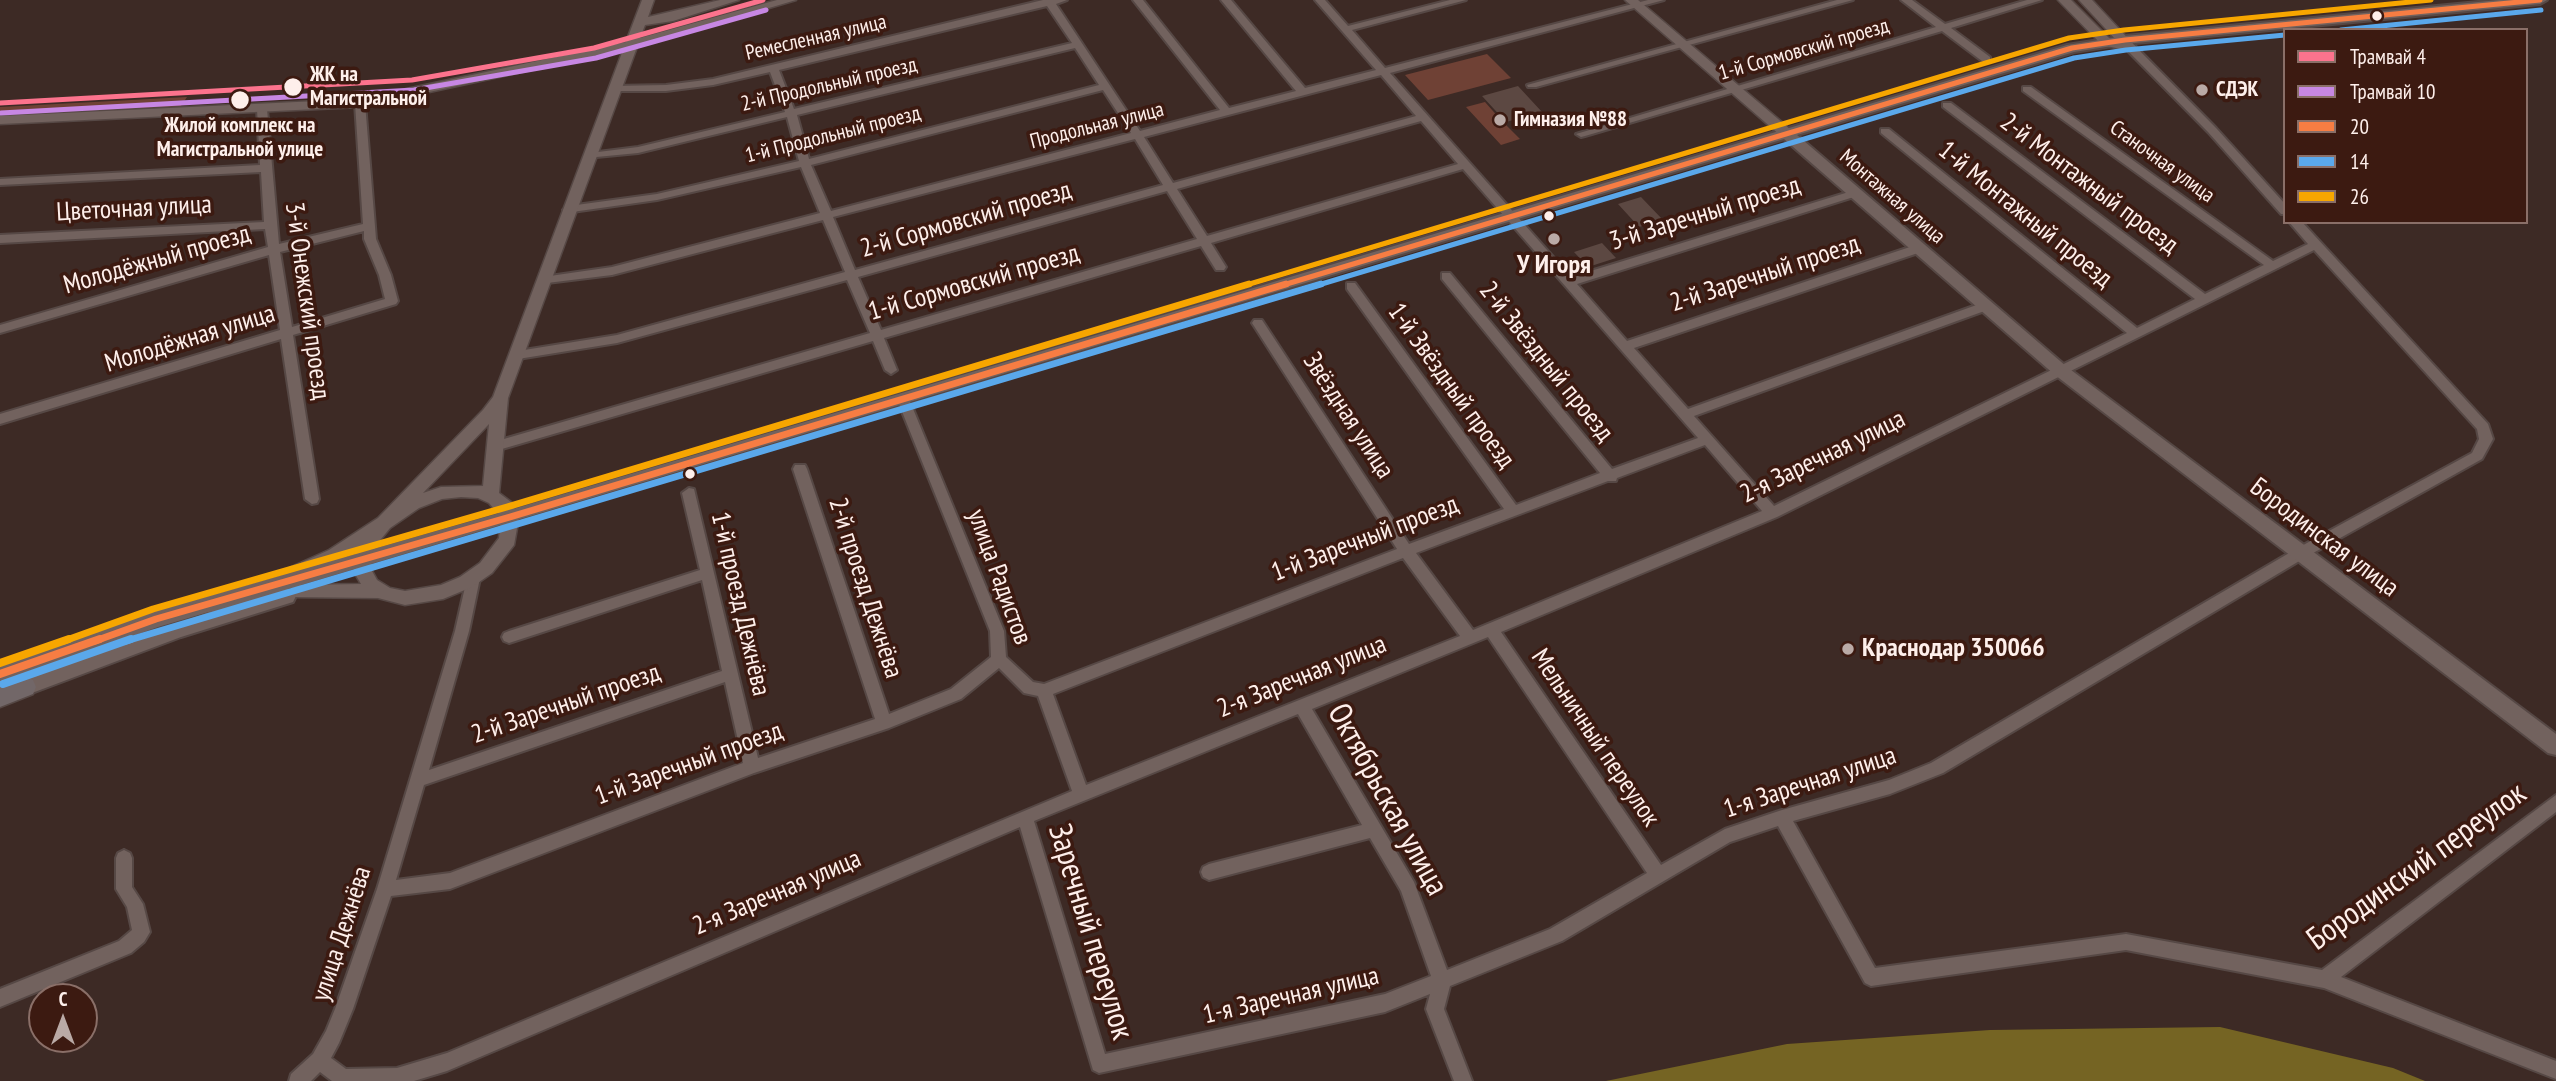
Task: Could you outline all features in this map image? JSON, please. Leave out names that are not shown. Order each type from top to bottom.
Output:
[{"type":"highway","points":[[0,696],[24,687]]},
{"type":"main road","points":[[1789,136],[2127,43],[2540,0]]},
{"type":"main road","points":[[2343,28],[2556,7]]},
{"type":"main road","points":[[24,687],[228,599],[363,567],[2072,48],[2106,42],[2283,33]]},
{"type":"main road","name":"Монтажная улица","points":[[1789,136],[2061,371]]},
{"type":"main road","name":"Бородинская улица","points":[[2061,371],[2556,746]]},
{"type":"main road","points":[[0,674],[177,622],[298,592],[363,567]]},
{"type":"street","points":[[380,591],[371,585],[363,567],[369,542],[489,414],[500,398],[648,0]]},
{"type":"street","points":[[640,22],[669,18],[733,0]]},
{"type":"street","points":[[0,121],[360,103],[559,63],[790,0]]},
{"type":"street","name":"Ремесленная улица","points":[[617,88],[688,86],[1062,0]]},
{"type":"street","points":[[1138,0],[1227,113]]},
{"type":"street","points":[[1226,0],[1303,93]]},
{"type":"street","points":[[1320,0],[1772,513]]},
{"type":"street","points":[[1346,29],[1461,0]]},
{"type":"street","name":"Продольная улица","points":[[543,281],[612,271],[1384,72],[1634,3],[1659,0]]},
{"type":"street","points":[[1532,85],[1848,0]]},
{"type":"street","points":[[1906,0],[1986,59]]},
{"type":"street","name":"1-й Сормовский проезд","points":[[1581,134],[2037,0]]},
{"type":"street","points":[[2064,0],[2106,42]]},
{"type":"street","points":[[2085,0],[2212,130],[2283,209]]},
{"type":"street","points":[[1049,1],[1171,186],[1220,267]]},
{"type":"street","name":"Монтажная улица","points":[[1634,3],[1789,136]]},
{"type":"street","name":"2-й Продольный проезд","points":[[590,156],[638,150],[1076,45]]},
{"type":"street","points":[[773,68],[791,114],[805,163],[891,370]]},
{"type":"street","name":"1-й Продольный проезд","points":[[569,210],[657,198],[1104,87]]},
{"type":"street","name":"Станочная улица","points":[[2027,89],[2274,267]]},
{"type":"street","points":[[360,103],[369,226]]},
{"type":"street","name":"2-й Монтажный проезд","points":[[1947,105],[2204,300]]},
{"type":"street","name":"3-й Онежский проезд","points":[[262,109],[271,225],[312,499]]},
{"type":"street","name":"2-й Сормовский проезд","points":[[518,355],[617,339],[1424,117]]},
{"type":"street","name":"1-й Монтажный проезд","points":[[1885,131],[2136,334]]},
{"type":"street","name":"1-й Сормовский проезд","points":[[495,446],[1466,164]]},
{"type":"street","points":[[0,182],[267,168]]},
{"type":"street","name":"3-й Заречный проезд","points":[[1569,282],[1856,193]]},
{"type":"street","points":[[2297,224],[2315,245]]},
{"type":"street","name":"Цветочная улица","points":[[0,239],[271,225]]},
{"type":"street","name":"Молодёжный проезд","points":[[0,329],[275,249],[369,226]]},
{"type":"street","name":"Молодёжная улица","points":[[0,419],[392,301],[386,275],[370,239],[369,226]]},
{"type":"street","points":[[0,249],[44,237]]},
{"type":"street","name":"2-я Заречная улица","points":[[319,1060],[343,1078],[397,1077],[447,1062],[1025,817],[1772,513],[2315,245]]},
{"type":"street","name":"1-я Заречная улица","points":[[1099,1064],[1385,1003],[1556,935],[1725,836],[1782,817],[1890,788],[1937,768],[2301,553],[2477,456],[2486,439],[2483,426],[2315,245]]},
{"type":"street","name":"2-й Заречный проезд","points":[[1625,346],[1920,248]]},
{"type":"street","name":"2-й Звёздный проезд","points":[[1446,276],[1611,477]]},
{"type":"street","name":"1-й Звёздный проезд","points":[[1351,286],[1514,512]]},
{"type":"street","points":[[1684,415],[1986,306]]},
{"type":"street","name":"Звёздная улица","points":[[1258,323],[1406,551],[1470,638]]},
{"type":"street","points":[[490,496],[500,398]]},
{"type":"street","name":"улица Радистов","points":[[905,403],[997,631],[999,659],[1029,688],[1044,691]]},
{"type":"street","name":"1-й Заречный проезд","points":[[1044,691],[1406,551],[1705,440]]},
{"type":"street","name":"2-й проезд Дежнёва","points":[[800,469],[884,723]]},
{"type":"street","points":[[228,599],[314,567],[407,506],[434,495],[468,491],[490,496],[502,503],[510,523],[502,551],[473,578],[451,589],[428,596],[405,598],[380,591],[298,592]]},
{"type":"street","name":"1-й проезд Дежнёва","points":[[690,493],[752,767]]},
{"type":"street","points":[[509,637],[706,573]]},
{"type":"street","name":"улица Дежнёва","points":[[319,1060],[333,1037],[384,889],[463,631],[473,578]]},
{"type":"street","name":"Мельничный переулок","points":[[1490,628],[1659,876]]},
{"type":"street","name":"1-й Заречный проезд","points":[[384,889],[450,881],[752,767],[884,723],[956,694],[999,659]]},
{"type":"street","name":"2-й Заречный проезд","points":[[416,780],[731,674]]},
{"type":"street","points":[[1044,691],[1081,794]]},
{"type":"street","name":"Октябрьская улица","points":[[1302,706],[1408,888],[1442,981],[1435,1009],[1463,1081]]},
{"type":"street","name":"Бородинский переулок","points":[[1782,817],[1871,977],[2126,942],[2324,979],[2556,802]]},
{"type":"street","name":"Заречный переулок","points":[[1025,817],[1099,1064]]},
{"type":"street","points":[[1209,872],[1375,829]]},
{"type":"street","points":[[0,998],[125,947],[138,936],[141,932],[135,904],[124,889],[124,858]]},
{"type":"street","points":[[2324,979],[2556,1070]]},
{"type":"street","points":[[298,1081],[319,1060]]},
{"type":"shaded area","points":[[1487,54],[1511,78],[1428,100],[1405,75]]},
{"type":"shaded area","points":[[187,97],[179,109],[0,117],[0,107]]},
{"type":"shaded area","points":[[1485,102],[1520,139],[1501,145],[1466,107]]},
{"type":"shaded area","points":[[2220,1027],[2393,1068],[2425,1081],[1606,1081],[1787,1044],[1990,1030]]},
{"type":"building","points":[[1518,86],[1542,112],[1506,122],[1482,96]]},
{"type":"building","points":[[1641,197],[1663,220],[1639,227],[1618,204]]},
{"type":"building","points":[[1602,243],[1616,258],[1588,267],[1574,252]]},
{"type":"tram line","name":"4","points":[[0,103],[412,80],[594,48],[763,0]]},
{"type":"tram line","name":"10","points":[[1,113],[414,90],[596,58],[766,10]]},
{"type":"transit line","name":"26","points":[[0,663],[153,609],[507,507],[2069,38],[2124,30],[2431,0]]},
{"type":"transit line","name":"20","points":[[0,674],[156,619],[510,517],[2072,48],[2125,40],[2540,0]]},
{"type":"transit line","name":"14","points":[[2361,28],[2541,10]]},
{"type":"transit line","name":"14","points":[[3,684],[159,629],[513,527],[2074,58],[2126,50],[2283,35]]},
{"type":"place","name":"ЖК на Магистральной","points":[[293,87]]},
{"type":"place","name":"СДЭК","points":[[2202,90]]},
{"type":"place","name":"Жилой комплекс на Магистральной улице","points":[[240,100]]},
{"type":"place","name":"Гимназия №88","points":[[1500,120]]},
{"type":"place","name":"У Игоря","points":[[1554,239]]},
{"type":"place","name":"Краснодар 350066","points":[[1848,649]]}]
